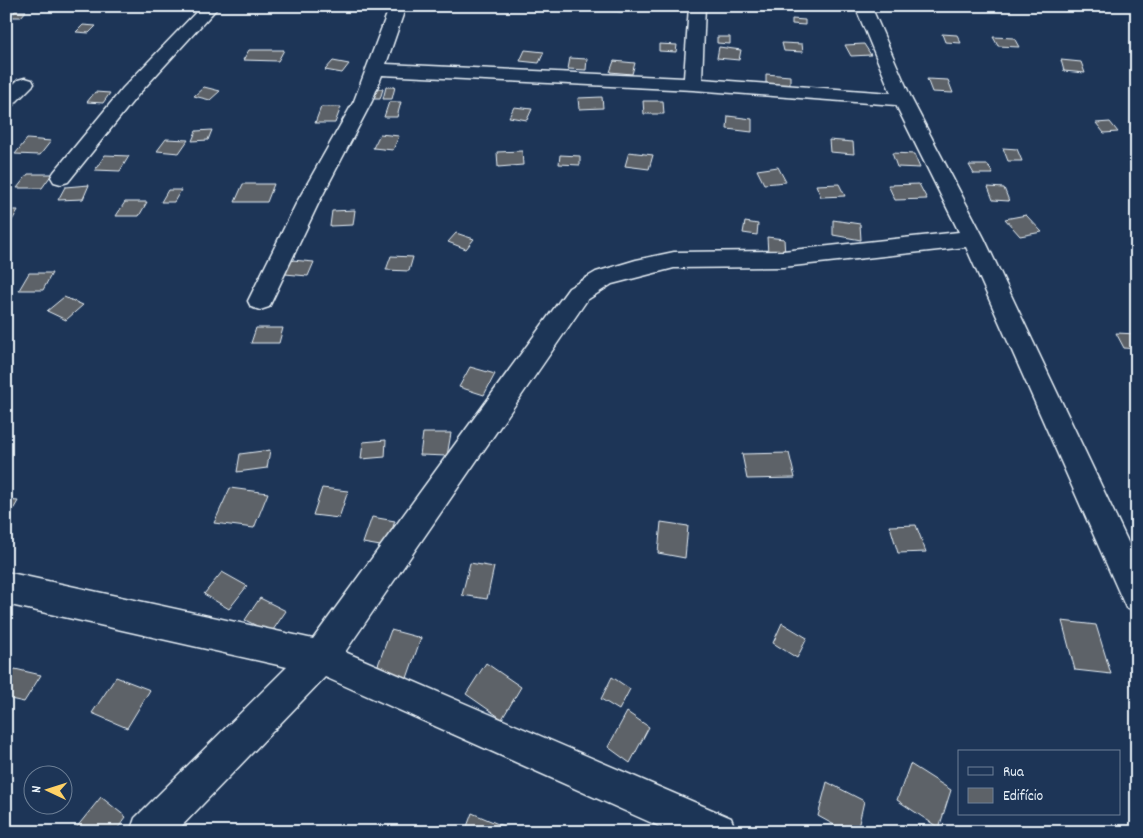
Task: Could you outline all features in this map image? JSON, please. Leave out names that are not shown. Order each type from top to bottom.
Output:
[{"type":"street","points":[[61,177],[130,92],[211,6]]},
{"type":"street","points":[[260,301],[308,202],[363,101],[398,6]]},
{"type":"street","points":[[693,84],[697,6]]},
{"type":"street","points":[[863,6],[903,100],[973,238],[1137,597]]},
{"type":"street","points":[[375,69],[693,84],[903,100]]},
{"type":"street","points":[[6,101],[25,84]]},
{"type":"street","points":[[149,832],[320,658],[578,294],[604,278],[636,268],[674,260],[783,259],[973,238]]},
{"type":"street","points":[[6,588],[320,658],[717,832]]},
{"type":"building","points":[[612,6],[623,6],[622,12],[611,11]]},
{"type":"building","points":[[15,11],[26,11],[21,17],[10,17]]},
{"type":"building","points":[[792,19],[805,20],[805,25],[792,24]]},
{"type":"building","points":[[83,25],[96,26],[89,33],[76,32]]},
{"type":"building","points":[[942,34],[957,35],[961,43],[945,42]]},
{"type":"building","points":[[717,37],[730,37],[730,44],[717,43]]},
{"type":"building","points":[[993,37],[1014,38],[1019,47],[998,46]]},
{"type":"building","points":[[782,43],[802,44],[803,52],[784,51]]},
{"type":"building","points":[[659,44],[677,45],[676,52],[659,51]]},
{"type":"building","points":[[864,44],[871,55],[851,56],[845,45]]},
{"type":"building","points":[[719,47],[741,50],[739,60],[717,58]]},
{"type":"building","points":[[249,50],[284,50],[278,61],[243,60]]},
{"type":"building","points":[[525,50],[544,52],[539,63],[520,61]]},
{"type":"building","points":[[570,58],[587,59],[586,70],[568,69]]},
{"type":"building","points":[[1061,60],[1081,62],[1085,73],[1064,71]]},
{"type":"building","points":[[333,61],[349,64],[342,73],[325,70]]},
{"type":"building","points":[[614,61],[635,63],[632,74],[610,72]]},
{"type":"building","points":[[766,74],[790,76],[790,88],[766,86]]},
{"type":"building","points":[[927,79],[948,80],[953,93],[932,92]]},
{"type":"building","points":[[204,87],[220,91],[210,100],[194,96]]},
{"type":"building","points":[[386,87],[395,87],[392,99],[383,99]]},
{"type":"building","points":[[374,89],[383,89],[380,99],[371,99]]},
{"type":"building","points":[[95,92],[110,93],[103,103],[87,102]]},
{"type":"building","points":[[602,97],[603,108],[579,109],[578,98]]},
{"type":"building","points":[[643,101],[663,101],[664,114],[644,114]]},
{"type":"building","points":[[389,102],[401,102],[397,117],[384,117]]},
{"type":"building","points":[[321,107],[341,107],[335,123],[315,123]]},
{"type":"building","points":[[514,107],[532,109],[527,120],[509,117]]},
{"type":"building","points":[[728,116],[752,119],[752,132],[727,129]]},
{"type":"building","points":[[1110,122],[1118,132],[1104,133],[1096,123]]},
{"type":"building","points":[[212,130],[208,140],[192,141],[196,131]]},
{"type":"building","points":[[380,134],[399,136],[393,150],[373,148]]},
{"type":"building","points":[[27,139],[51,141],[40,155],[15,154]]},
{"type":"building","points":[[166,139],[188,140],[179,153],[157,151]]},
{"type":"building","points":[[829,140],[853,142],[854,154],[830,152]]},
{"type":"building","points":[[1003,148],[1017,149],[1022,161],[1008,161]]},
{"type":"building","points":[[522,151],[523,165],[498,167],[497,152]]},
{"type":"building","points":[[629,152],[653,155],[649,169],[625,166]]},
{"type":"building","points":[[892,153],[914,154],[920,168],[897,167]]},
{"type":"building","points":[[105,155],[129,156],[120,171],[95,170]]},
{"type":"building","points":[[560,155],[580,156],[580,165],[559,164]]},
{"type":"building","points":[[969,165],[988,165],[993,174],[974,174]]},
{"type":"building","points":[[778,167],[786,182],[764,184],[757,170]]},
{"type":"building","points":[[28,174],[52,174],[42,188],[17,188]]},
{"type":"building","points":[[243,184],[274,184],[267,202],[235,202]]},
{"type":"building","points":[[839,184],[845,196],[821,197],[816,185]]},
{"type":"building","points":[[919,184],[927,199],[895,200],[888,185]]},
{"type":"building","points":[[89,185],[83,199],[58,200],[65,187]]},
{"type":"building","points":[[988,187],[1004,188],[1009,201],[993,200]]},
{"type":"building","points":[[168,190],[181,190],[174,202],[161,202]]},
{"type":"building","points":[[125,202],[147,202],[139,216],[116,216]]},
{"type":"building","points":[[6,210],[18,210],[10,224],[6,224]]},
{"type":"building","points":[[355,210],[353,225],[330,226],[332,211]]},
{"type":"building","points":[[1026,215],[1042,232],[1020,236],[1005,219]]},
{"type":"building","points":[[833,220],[860,224],[861,240],[833,235]]},
{"type":"building","points":[[745,222],[758,224],[757,235],[743,233]]},
{"type":"building","points":[[456,233],[474,239],[466,249],[448,242]]},
{"type":"building","points":[[767,237],[784,239],[785,256],[768,254]]},
{"type":"building","points":[[391,256],[413,257],[409,271],[386,270]]},
{"type":"building","points":[[292,260],[314,262],[308,276],[285,274]]},
{"type":"building","points":[[29,273],[52,273],[43,290],[19,290]]},
{"type":"building","points":[[64,297],[83,305],[66,320],[47,311]]},
{"type":"building","points":[[256,328],[283,328],[279,343],[251,343]]},
{"type":"building","points":[[1116,333],[1137,334],[1137,349],[1124,348]]},
{"type":"building","points":[[470,367],[495,374],[484,395],[459,387]]},
{"type":"building","points":[[423,433],[451,433],[447,456],[420,455]]},
{"type":"building","points":[[386,440],[385,457],[361,459],[363,442]]},
{"type":"building","points":[[270,450],[267,468],[237,472],[240,454]]},
{"type":"building","points":[[789,453],[795,478],[747,479],[742,454]]},
{"type":"building","points":[[230,488],[268,493],[254,528],[214,523]]},
{"type":"building","points":[[322,488],[348,491],[339,518],[313,515]]},
{"type":"building","points":[[6,500],[18,501],[6,522]]},
{"type":"building","points":[[372,517],[395,521],[386,547],[363,543]]},
{"type":"building","points":[[661,522],[688,526],[685,558],[658,553]]},
{"type":"building","points":[[916,525],[926,552],[898,553],[890,526]]},
{"type":"building","points":[[470,563],[494,567],[487,599],[462,595]]},
{"type":"building","points":[[222,572],[247,586],[229,609],[204,594]]},
{"type":"building","points":[[260,598],[286,611],[271,633],[245,620]]},
{"type":"building","points":[[1062,621],[1096,625],[1111,674],[1075,670]]},
{"type":"building","points":[[782,623],[807,638],[797,658],[773,643]]},
{"type":"building","points":[[391,630],[421,638],[406,681],[375,673]]},
{"type":"building","points":[[486,663],[521,687],[502,719],[466,694]]},
{"type":"building","points":[[15,669],[41,675],[24,702],[6,698],[6,682]]},
{"type":"building","points":[[116,677],[150,690],[127,728],[92,713]]},
{"type":"building","points":[[612,677],[630,689],[619,710],[601,699]]},
{"type":"building","points":[[627,712],[649,727],[630,763],[608,747]]},
{"type":"building","points":[[910,764],[951,790],[939,828],[897,800]]},
{"type":"building","points":[[827,782],[864,801],[857,832],[847,832],[818,816]]},
{"type":"building","points":[[101,797],[126,817],[115,832],[81,832],[76,828]]},
{"type":"building","points":[[472,813],[510,829],[510,832],[465,832]]}]
